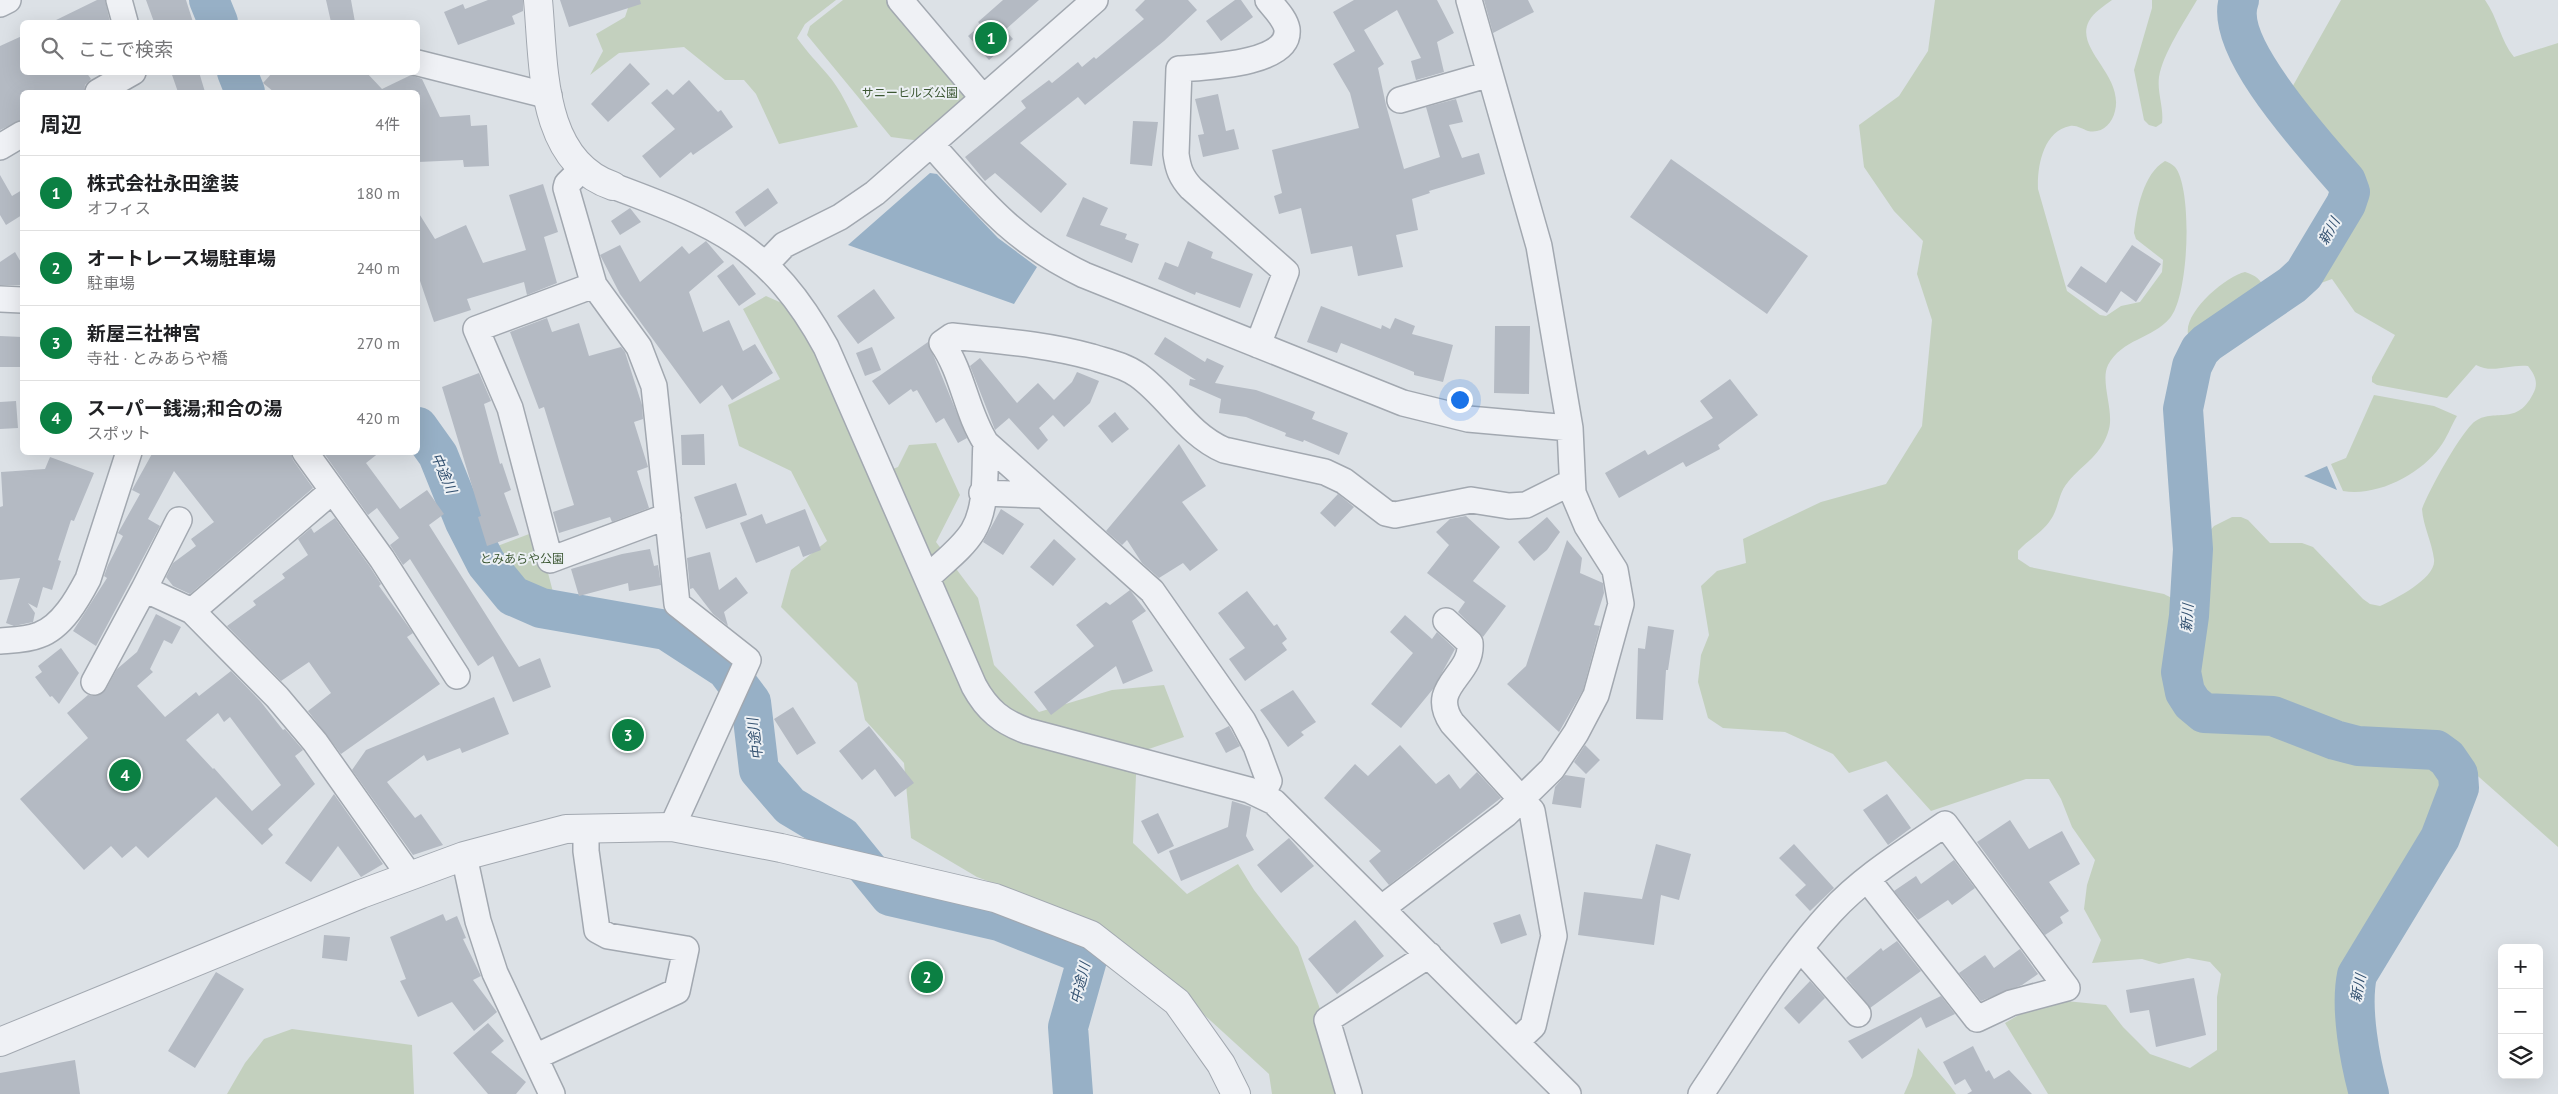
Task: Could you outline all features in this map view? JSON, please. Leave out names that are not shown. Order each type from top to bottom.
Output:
[{"type":"street","points":[[0,4],[8,0]]},
{"type":"street","points":[[119,0],[124,20]]},
{"type":"street","points":[[538,0],[549,96],[560,138],[568,153],[596,178],[687,214],[712,226],[736,241],[765,265],[797,299],[826,347],[983,702],[995,715],[1010,725],[1262,795],[1285,812],[1568,1094]]},
{"type":"street","points":[[900,0],[983,98]]},
{"type":"street","points":[[765,265],[784,245],[858,206],[1095,0]]},
{"type":"street","points":[[1258,345],[1286,272],[1182,178],[1177,167],[1176,145],[1179,69],[1236,64],[1278,50],[1285,41],[1287,29],[1282,18],[1268,0]]},
{"type":"street","points":[[1382,908],[1522,800],[1552,769],[1587,714],[1603,674],[1621,604],[1615,570],[1579,510],[1572,482],[1570,428],[1538,246],[1469,0]]},
{"type":"street","points":[[420,64],[549,96]]},
{"type":"street","points":[[1400,100],[1490,74]]},
{"type":"street","points":[[102,90],[128,75]]},
{"type":"street","points":[[0,147],[20,135]]},
{"type":"street","points":[[931,144],[1008,227],[1057,262],[1372,392],[1435,412],[1502,423],[1570,428]]},
{"type":"street","points":[[583,168],[566,188],[594,285],[639,347],[654,386],[677,604],[748,660],[672,827]]},
{"type":"street","points":[[594,285],[476,328],[510,408],[550,560],[668,516]]},
{"type":"street","points":[[0,299],[20,300]]},
{"type":"street","points":[[1262,795],[1269,781],[1250,733],[1152,592],[1129,569],[1102,549],[1041,495],[986,443],[976,427],[955,367],[942,343],[952,336],[1050,346],[1118,364],[1140,376],[1187,426],[1210,444],[1232,452],[1325,472],[1344,481],[1386,513],[1403,514],[1471,500],[1518,506],[1534,502],[1572,482]]},
{"type":"street","points":[[927,578],[973,531],[982,507],[986,443]]},
{"type":"street","points":[[0,641],[42,635],[62,618],[78,598],[88,578],[128,455]]},
{"type":"street","points":[[307,455],[382,559],[457,676]]},
{"type":"street","points":[[192,611],[332,492]]},
{"type":"street","points":[[982,493],[1041,495]]},
{"type":"street","points":[[94,682],[144,589],[178,520]]},
{"type":"street","points":[[144,589],[192,611],[277,697],[315,742],[409,875]]},
{"type":"street","points":[[1446,621],[1470,643],[1471,653],[1448,687],[1444,699],[1445,712],[1452,723],[1532,811],[1554,936],[1533,1026],[1516,1042]]},
{"type":"street","points":[[1701,1094],[1801,949],[1831,911],[1868,879],[1945,824],[2068,988],[2012,1003],[1977,1020],[1868,879]]},
{"type":"street","points":[[0,1042],[409,875],[464,856],[566,829],[672,827],[874,869],[995,898],[1091,935],[1176,1002],[1221,1064],[1236,1094]]},
{"type":"street","points":[[535,1057],[676,991],[686,949],[608,936],[597,930],[586,851],[586,829]]},
{"type":"street","points":[[464,856],[478,920],[495,973],[552,1094]]},
{"type":"street","points":[[1801,949],[1858,1014]]},
{"type":"street","points":[[1350,1094],[1327,1020],[1429,955]]},
{"type":"green space","points":[[626,0],[836,0],[805,24],[797,38],[837,87],[858,127],[779,144],[756,94],[744,80],[725,80],[684,47],[619,53],[590,75],[603,51],[596,34],[625,17],[628,8]]},
{"type":"green space","name":"サニーヒルズ公園","points":[[843,0],[889,0],[965,89],[964,103],[921,141],[891,137],[807,35],[810,26]]},
{"type":"green space","points":[[1935,0],[2112,0],[2099,9],[2091,18],[2086,31],[2088,42],[2113,86],[2116,98],[2114,116],[2106,127],[2098,131],[2088,131],[2073,126],[2061,129],[2048,142],[2039,171],[2038,189],[2067,291],[2100,315],[2106,316],[2121,306],[2140,302],[2162,272],[2163,260],[2136,239],[2134,233],[2137,213],[2146,183],[2157,167],[2165,161],[2175,167],[2181,179],[2184,197],[2186,219],[2185,266],[2176,306],[2170,318],[2163,325],[2129,344],[2114,356],[2108,365],[2105,379],[2110,421],[2106,438],[2092,458],[2065,486],[2050,521],[2018,551],[2018,559],[2030,567],[2164,594],[2175,600],[2181,615],[2174,668],[2177,692],[2182,703],[2190,713],[2201,721],[2271,724],[2332,748],[2357,755],[2433,758],[2451,776],[2449,795],[2441,818],[2427,845],[2349,972],[2346,1001],[2348,1033],[2361,1094],[2048,1094],[2005,1023],[2034,1006],[2066,1001],[2106,1005],[2123,1027],[2150,1054],[2190,1068],[2217,1050],[2217,997],[2221,974],[2210,962],[2188,958],[2159,964],[2142,959],[2092,963],[2101,940],[2084,909],[2087,885],[2095,860],[2072,827],[2061,799],[2049,779],[2026,779],[1931,811],[1886,761],[1849,773],[1833,754],[1785,732],[1723,728],[1708,718],[1698,682],[1701,655],[1709,635],[1701,586],[1717,571],[1746,563],[1743,539],[1821,502],[1886,484],[1922,426],[1932,320],[1917,274],[1923,241],[1894,211],[1864,167],[1859,125],[1899,96],[1928,51]]},
{"type":"green space","points":[[2152,0],[2197,0],[2175,37],[2161,68],[2159,83],[2162,123],[2156,127],[2149,125],[2144,120],[2134,70],[2152,8]]},
{"type":"green space","points":[[2341,0],[2485,0],[2505,43],[2514,57],[2558,43],[2558,847],[2462,762],[2447,746],[2438,742],[2371,739],[2349,736],[2274,708],[2207,705],[2193,688],[2189,672],[2196,630],[2201,549],[2208,533],[2214,526],[2232,517],[2241,517],[2248,520],[2270,543],[2302,543],[2313,547],[2363,599],[2370,604],[2380,606],[2414,587],[2429,573],[2433,566],[2433,553],[2422,509],[2437,477],[2466,431],[2472,424],[2487,416],[2511,414],[2519,411],[2526,405],[2536,386],[2534,376],[2528,366],[2489,369],[2476,365],[2447,398],[2377,385],[2372,382],[2372,377],[2395,335],[2355,312],[2332,279],[2321,283],[2317,279],[2318,268],[2357,201],[2356,186],[2341,159],[2295,106],[2290,91]]},
{"type":"green space","points":[[2245,272],[2261,282],[2263,290],[2258,299],[2205,335],[2193,337],[2188,334],[2193,316],[2208,296],[2228,280]]},
{"type":"green space","points":[[766,296],[793,308],[875,476],[898,467],[909,445],[936,443],[960,495],[936,542],[978,598],[994,665],[1039,712],[1112,690],[1164,685],[1184,737],[1137,753],[1133,843],[1187,894],[1238,864],[1254,890],[1298,947],[1326,1026],[1338,1094],[1272,1094],[1269,1074],[1143,959],[1098,928],[1070,912],[977,877],[911,838],[904,763],[865,720],[857,683],[781,607],[791,570],[827,541],[791,471],[739,446],[728,405],[780,379],[743,309]]},
{"type":"green space","points":[[2374,395],[2434,406],[2457,416],[2445,440],[2432,457],[2410,474],[2384,487],[2356,492],[2343,491],[2331,464],[2346,458]]},
{"type":"green space","name":"とみあらや公園","points":[[537,531],[553,592],[542,596],[491,559],[487,550]]},
{"type":"green space","points":[[292,1029],[412,1045],[414,1094],[227,1094],[245,1063],[264,1039]]},
{"type":"green space","points":[[1918,1048],[1956,1094],[1904,1094],[1912,1076]]},
{"type":"water","points":[[930,173],[937,174],[998,238],[1037,267],[1014,304],[848,245]]},
{"type":"water","points":[[2327,466],[2337,490],[2304,476]]},
{"type":"building","points":[[97,0],[105,0],[110,20],[56,20]]},
{"type":"building","points":[[146,0],[186,0],[192,20],[153,20]]},
{"type":"building","points":[[326,0],[351,0],[355,20],[331,20]]},
{"type":"building","points":[[488,0],[523,0],[523,11],[512,16],[515,24],[458,45],[444,12],[463,4],[465,9]]},
{"type":"building","points":[[560,0],[640,0],[641,4],[569,27]]},
{"type":"building","points":[[1003,0],[1039,0],[1005,30],[1013,39],[989,60],[968,36],[981,25],[978,22]]},
{"type":"building","points":[[1145,0],[1188,0],[1197,10],[1164,41],[1085,105],[1078,97],[1020,143],[1067,184],[1041,213],[995,173],[985,181],[965,157],[1026,108],[1021,101],[1049,80],[1052,83],[1078,62],[1082,67],[1094,57],[1096,59],[1144,19],[1135,10]]},
{"type":"building","points":[[1235,0],[1241,0],[1253,17],[1221,41],[1206,21]]},
{"type":"building","points":[[1354,0],[1437,0],[1454,33],[1437,42],[1444,72],[1416,80],[1411,61],[1421,58],[1397,10],[1364,30],[1384,64],[1378,68],[1404,169],[1440,157],[1426,107],[1456,99],[1463,122],[1449,125],[1462,158],[1479,153],[1485,174],[1429,191],[1430,193],[1412,199],[1418,230],[1396,235],[1403,267],[1358,276],[1352,246],[1311,254],[1301,208],[1279,214],[1274,196],[1282,193],[1272,150],[1359,128],[1350,93],[1333,64],[1355,51],[1333,12]]},
{"type":"building","points":[[1484,0],[1528,0],[1534,12],[1493,33]]},
{"type":"building","points":[[20,37],[20,75],[88,75],[91,79],[85,85],[84,90],[20,90],[20,121],[0,130],[0,46]]},
{"type":"building","points":[[630,63],[650,84],[608,122],[591,104]]},
{"type":"building","points":[[172,75],[200,75],[204,90],[177,90]]},
{"type":"building","points":[[270,75],[369,75],[382,89],[411,75],[422,79],[440,117],[470,115],[471,126],[487,125],[489,166],[464,167],[463,160],[420,162],[420,90],[272,90],[263,83]]},
{"type":"building","points":[[689,80],[718,112],[721,110],[733,127],[693,155],[691,152],[660,178],[642,156],[675,129],[651,103],[667,89],[673,95]]},
{"type":"building","points":[[1218,94],[1226,131],[1234,129],[1239,149],[1203,157],[1198,135],[1204,134],[1195,99]]},
{"type":"building","points":[[1133,121],[1158,122],[1152,166],[1130,164]]},
{"type":"building","points":[[1671,159],[1808,256],[1767,314],[1630,217]]},
{"type":"building","points":[[0,175],[12,196],[20,191],[20,216],[6,225],[0,215]]},
{"type":"building","points":[[543,184],[558,232],[544,237],[557,283],[527,295],[524,282],[467,299],[471,310],[434,322],[420,281],[420,215],[435,239],[466,225],[483,263],[526,250],[509,195]]},
{"type":"building","points":[[768,188],[778,203],[745,227],[735,212]]},
{"type":"building","points":[[1083,197],[1108,208],[1100,225],[1127,234],[1125,239],[1139,244],[1132,263],[1066,236]]},
{"type":"building","points":[[630,208],[641,222],[620,235],[611,221]]},
{"type":"building","points":[[706,241],[724,262],[689,292],[703,332],[729,320],[743,351],[755,344],[773,373],[732,400],[722,385],[700,404],[620,294],[600,255],[620,245],[640,282],[682,246],[689,254]]},
{"type":"building","points":[[1188,241],[1213,252],[1211,258],[1253,274],[1240,308],[1196,292],[1195,295],[1158,279],[1165,262],[1178,267]]},
{"type":"building","points":[[2132,245],[2161,264],[2136,302],[2121,291],[2107,313],[2067,286],[2081,266],[2106,283]]},
{"type":"building","points":[[15,252],[20,261],[20,285],[0,285],[0,262]]},
{"type":"building","points":[[733,264],[756,294],[739,306],[717,276]]},
{"type":"building","points":[[874,289],[895,318],[858,344],[837,316]]},
{"type":"building","points":[[1321,306],[1381,329],[1382,325],[1390,329],[1395,318],[1415,326],[1412,334],[1453,345],[1443,382],[1414,375],[1414,372],[1341,343],[1337,353],[1307,342]]},
{"type":"building","points":[[547,318],[552,332],[579,323],[589,356],[621,347],[625,352],[642,405],[643,419],[634,422],[648,467],[637,471],[649,508],[612,522],[610,517],[559,533],[553,512],[574,505],[544,407],[539,409],[510,332]]},
{"type":"building","points":[[1495,326],[1530,326],[1529,394],[1494,393]]},
{"type":"building","points":[[0,336],[20,337],[20,367],[0,367]]},
{"type":"building","points":[[1165,337],[1205,362],[1207,358],[1224,366],[1215,383],[1256,390],[1297,405],[1315,412],[1312,419],[1348,433],[1339,455],[1304,440],[1303,442],[1285,436],[1286,433],[1246,417],[1219,413],[1221,399],[1189,385],[1190,379],[1196,380],[1154,354]]},
{"type":"building","points":[[928,342],[967,438],[958,443],[944,418],[936,423],[917,390],[913,392],[911,389],[889,405],[872,381]]},
{"type":"building","points":[[872,347],[881,370],[865,376],[856,353]]},
{"type":"building","points":[[980,358],[1017,403],[1038,383],[1054,400],[1072,382],[1077,372],[1099,381],[1090,403],[1064,427],[1053,415],[1039,428],[1048,440],[1038,450],[1009,418],[995,430],[970,366]]},
{"type":"building","points":[[479,373],[491,401],[484,404],[500,464],[502,463],[511,490],[504,493],[519,535],[487,546],[478,517],[481,516],[442,387]]},
{"type":"building","points":[[1730,379],[1758,415],[1718,445],[1720,449],[1686,467],[1683,462],[1619,498],[1605,473],[1645,450],[1648,455],[1713,418],[1700,401]]},
{"type":"building","points":[[16,401],[18,428],[0,429],[0,402]]},
{"type":"building","points":[[1115,412],[1129,429],[1112,443],[1098,426]]},
{"type":"building","points":[[704,434],[705,465],[682,465],[681,435]]},
{"type":"building","points":[[1179,444],[1206,486],[1182,502],[1218,550],[1190,571],[1183,563],[1159,578],[1142,563],[1127,540],[1122,545],[1106,531]]},
{"type":"building","points":[[151,455],[292,455],[293,460],[313,488],[190,594],[173,586],[166,577],[173,563],[196,546],[191,539],[214,522],[174,471],[148,519],[160,526],[96,646],[73,631],[107,578],[104,576],[108,565],[123,536],[118,533],[140,494],[132,490]]},
{"type":"building","points":[[325,455],[376,455],[366,463],[400,509],[427,490],[444,514],[429,525],[519,667],[540,658],[551,687],[513,702],[493,656],[478,666],[410,559],[403,565],[390,545],[399,538],[377,508],[368,515]]},
{"type":"building","points":[[50,457],[94,473],[74,521],[71,520],[58,560],[61,561],[52,590],[43,587],[37,608],[28,603],[35,613],[33,622],[14,626],[6,623],[20,578],[0,580],[0,507],[3,506],[1,472],[45,469]]},
{"type":"building","points":[[736,483],[747,515],[706,529],[694,497]]},
{"type":"building","points":[[1338,494],[1354,507],[1335,527],[1320,513]]},
{"type":"building","points":[[805,509],[821,550],[803,557],[799,546],[756,563],[740,523],[762,514],[766,524]]},
{"type":"building","points":[[1001,509],[1024,524],[1003,555],[983,542]]},
{"type":"building","points":[[1466,516],[1500,547],[1473,581],[1506,606],[1483,637],[1458,612],[1465,602],[1427,573],[1449,545],[1436,532],[1450,519]]},
{"type":"building","points":[[1547,517],[1560,532],[1547,550],[1534,561],[1518,542]]},
{"type":"building","points":[[335,518],[381,584],[379,586],[413,633],[407,637],[440,684],[341,754],[308,711],[331,693],[309,662],[281,681],[227,626],[256,605],[253,601],[285,578],[282,574],[308,555],[298,539],[311,528],[314,533]]},
{"type":"building","points":[[1054,539],[1076,559],[1053,586],[1030,567]]},
{"type":"building","points":[[1567,540],[1582,558],[1580,573],[1603,583],[1604,593],[1594,625],[1600,626],[1583,690],[1559,732],[1507,684],[1526,666]]},
{"type":"building","points":[[650,549],[654,566],[658,565],[661,585],[629,591],[628,583],[579,596],[571,569],[622,554]]},
{"type":"building","points":[[710,552],[719,590],[736,577],[748,593],[724,612],[728,626],[713,614],[693,588],[690,589],[687,558]]},
{"type":"building","points":[[1130,590],[1146,611],[1132,621],[1153,671],[1123,684],[1116,666],[1051,715],[1034,692],[1094,646],[1076,625],[1106,602],[1110,605]]},
{"type":"building","points":[[1247,591],[1274,626],[1277,624],[1287,639],[1282,643],[1287,650],[1245,681],[1229,659],[1245,648],[1218,613]]},
{"type":"building","points":[[156,614],[181,627],[172,644],[164,640],[150,669],[153,672],[137,686],[165,717],[196,692],[199,696],[231,671],[303,750],[295,756],[315,784],[268,829],[273,835],[262,845],[216,797],[148,858],[136,846],[122,858],[111,846],[84,870],[20,799],[88,738],[67,713],[88,695],[95,696],[106,689],[117,669],[137,652]],"holes":[[[218,713],[224,722],[230,717],[281,785],[252,811],[186,740]]]},
{"type":"building","points":[[1405,615],[1432,639],[1437,632],[1455,649],[1433,689],[1401,728],[1371,704],[1413,653],[1390,632]]},
{"type":"building","points":[[1648,626],[1674,630],[1668,670],[1666,670],[1663,720],[1636,719],[1638,648],[1645,649]]},
{"type":"building","points":[[61,648],[79,673],[59,704],[52,696],[50,697],[35,677],[42,672],[38,666]]},
{"type":"building","points":[[1293,690],[1316,722],[1301,732],[1304,735],[1288,747],[1260,710]]},
{"type":"building","points":[[494,697],[509,734],[462,753],[460,748],[427,761],[424,755],[387,782],[415,818],[421,814],[443,845],[413,855],[352,770],[366,750]]},
{"type":"building","points":[[793,707],[816,743],[797,755],[774,719]]},
{"type":"building","points":[[869,726],[914,783],[895,797],[875,769],[862,780],[839,751]]},
{"type":"building","points":[[1229,726],[1240,746],[1226,753],[1215,733]]},
{"type":"building","points":[[1400,745],[1436,784],[1449,774],[1460,789],[1477,772],[1501,798],[1389,885],[1369,861],[1381,851],[1324,798],[1355,764],[1368,776]]},
{"type":"building","points":[[1585,745],[1600,760],[1586,774],[1574,762]]},
{"type":"building","points":[[1565,775],[1585,778],[1581,808],[1552,804],[1555,787]]},
{"type":"building","points":[[334,794],[383,864],[361,877],[338,846],[311,882],[285,863]]},
{"type":"building","points":[[1887,794],[1911,828],[1888,845],[1863,810]]},
{"type":"building","points":[[1232,801],[1251,807],[1246,836],[1254,850],[1181,881],[1169,851],[1228,827]]},
{"type":"building","points":[[1158,813],[1174,846],[1158,854],[1141,821]]},
{"type":"building","points":[[2010,820],[2029,849],[2062,831],[2080,864],[2049,882],[2069,911],[2060,917],[2063,923],[2045,935],[1977,842]]},
{"type":"building","points":[[1289,838],[1314,866],[1281,893],[1257,865]]},
{"type":"building","points":[[1656,844],[1691,854],[1679,900],[1661,895],[1654,945],[1578,935],[1584,892],[1642,899]]},
{"type":"building","points":[[1794,844],[1834,888],[1810,911],[1795,895],[1806,885],[1779,858]]},
{"type":"building","points":[[1954,860],[1975,888],[1952,905],[1948,900],[1918,920],[1894,891],[1916,876],[1921,884]]},
{"type":"building","points":[[443,914],[446,921],[457,916],[466,938],[463,939],[481,976],[473,980],[497,1012],[474,1031],[452,1002],[418,1017],[400,981],[406,979],[390,937]]},
{"type":"building","points":[[1520,914],[1527,935],[1501,944],[1493,923]]},
{"type":"building","points":[[1355,920],[1384,956],[1337,994],[1308,959]]},
{"type":"building","points":[[324,935],[350,937],[347,961],[322,958]]},
{"type":"building","points":[[1897,941],[1921,971],[1870,1008],[1846,978],[1881,948],[1883,951]]},
{"type":"building","points":[[2020,949],[2038,974],[2022,985],[1981,1001],[1959,973],[1985,955],[1994,968]]},
{"type":"building","points":[[216,972],[244,989],[195,1068],[168,1051]]},
{"type":"building","points":[[2194,978],[2206,1035],[2156,1047],[2149,1010],[2130,1013],[2126,990]]},
{"type":"building","points":[[1810,981],[1825,998],[1799,1024],[1784,1008]]},
{"type":"building","points":[[1941,996],[1955,1014],[1926,1028],[1921,1017],[1862,1059],[1848,1041]]},
{"type":"building","points":[[488,1023],[504,1041],[491,1052],[526,1082],[516,1094],[488,1094],[453,1053]]},
{"type":"building","points":[[1973,1046],[1986,1072],[1989,1070],[1994,1079],[2009,1070],[2032,1094],[1967,1094],[1972,1091],[1965,1079],[1955,1085],[1943,1062]]},
{"type":"building","points":[[75,1060],[80,1094],[0,1094],[0,1073]]},
{"type":"waterway","name":"中途川","points":[[209,0],[217,20]]},
{"type":"waterway","name":"新川","points":[[2239,0],[2238,20],[2244,43],[2258,69],[2295,121],[2346,181],[2350,192],[2346,204],[2304,274],[2292,285],[2207,343],[2200,350],[2192,366],[2183,409],[2193,549],[2189,616],[2181,672],[2185,692],[2192,703],[2204,713],[2273,716],[2335,740],[2358,746],[2436,750],[2447,758],[2458,774],[2459,788],[2440,838],[2357,975],[2355,1019],[2359,1051],[2369,1094]]},
{"type":"waterway","name":"中途川","points":[[238,75],[244,90]]},
{"type":"waterway","name":"中途川","points":[[420,430],[438,455],[465,522],[486,563],[513,596],[541,608],[666,630],[726,669],[751,702],[759,770],[790,806],[842,837],[890,896],[999,921],[1088,956],[1068,1027],[1073,1094]]},
{"type":"place","name":"株式会社永田塗装","points":[[991,38]]},
{"type":"place","name":"新屋三社神宮","points":[[628,735]]},
{"type":"place","name":"スーパー銭湯;和合の湯","points":[[125,775]]},
{"type":"place","name":"オートレース場駐車場","points":[[927,977]]}]
